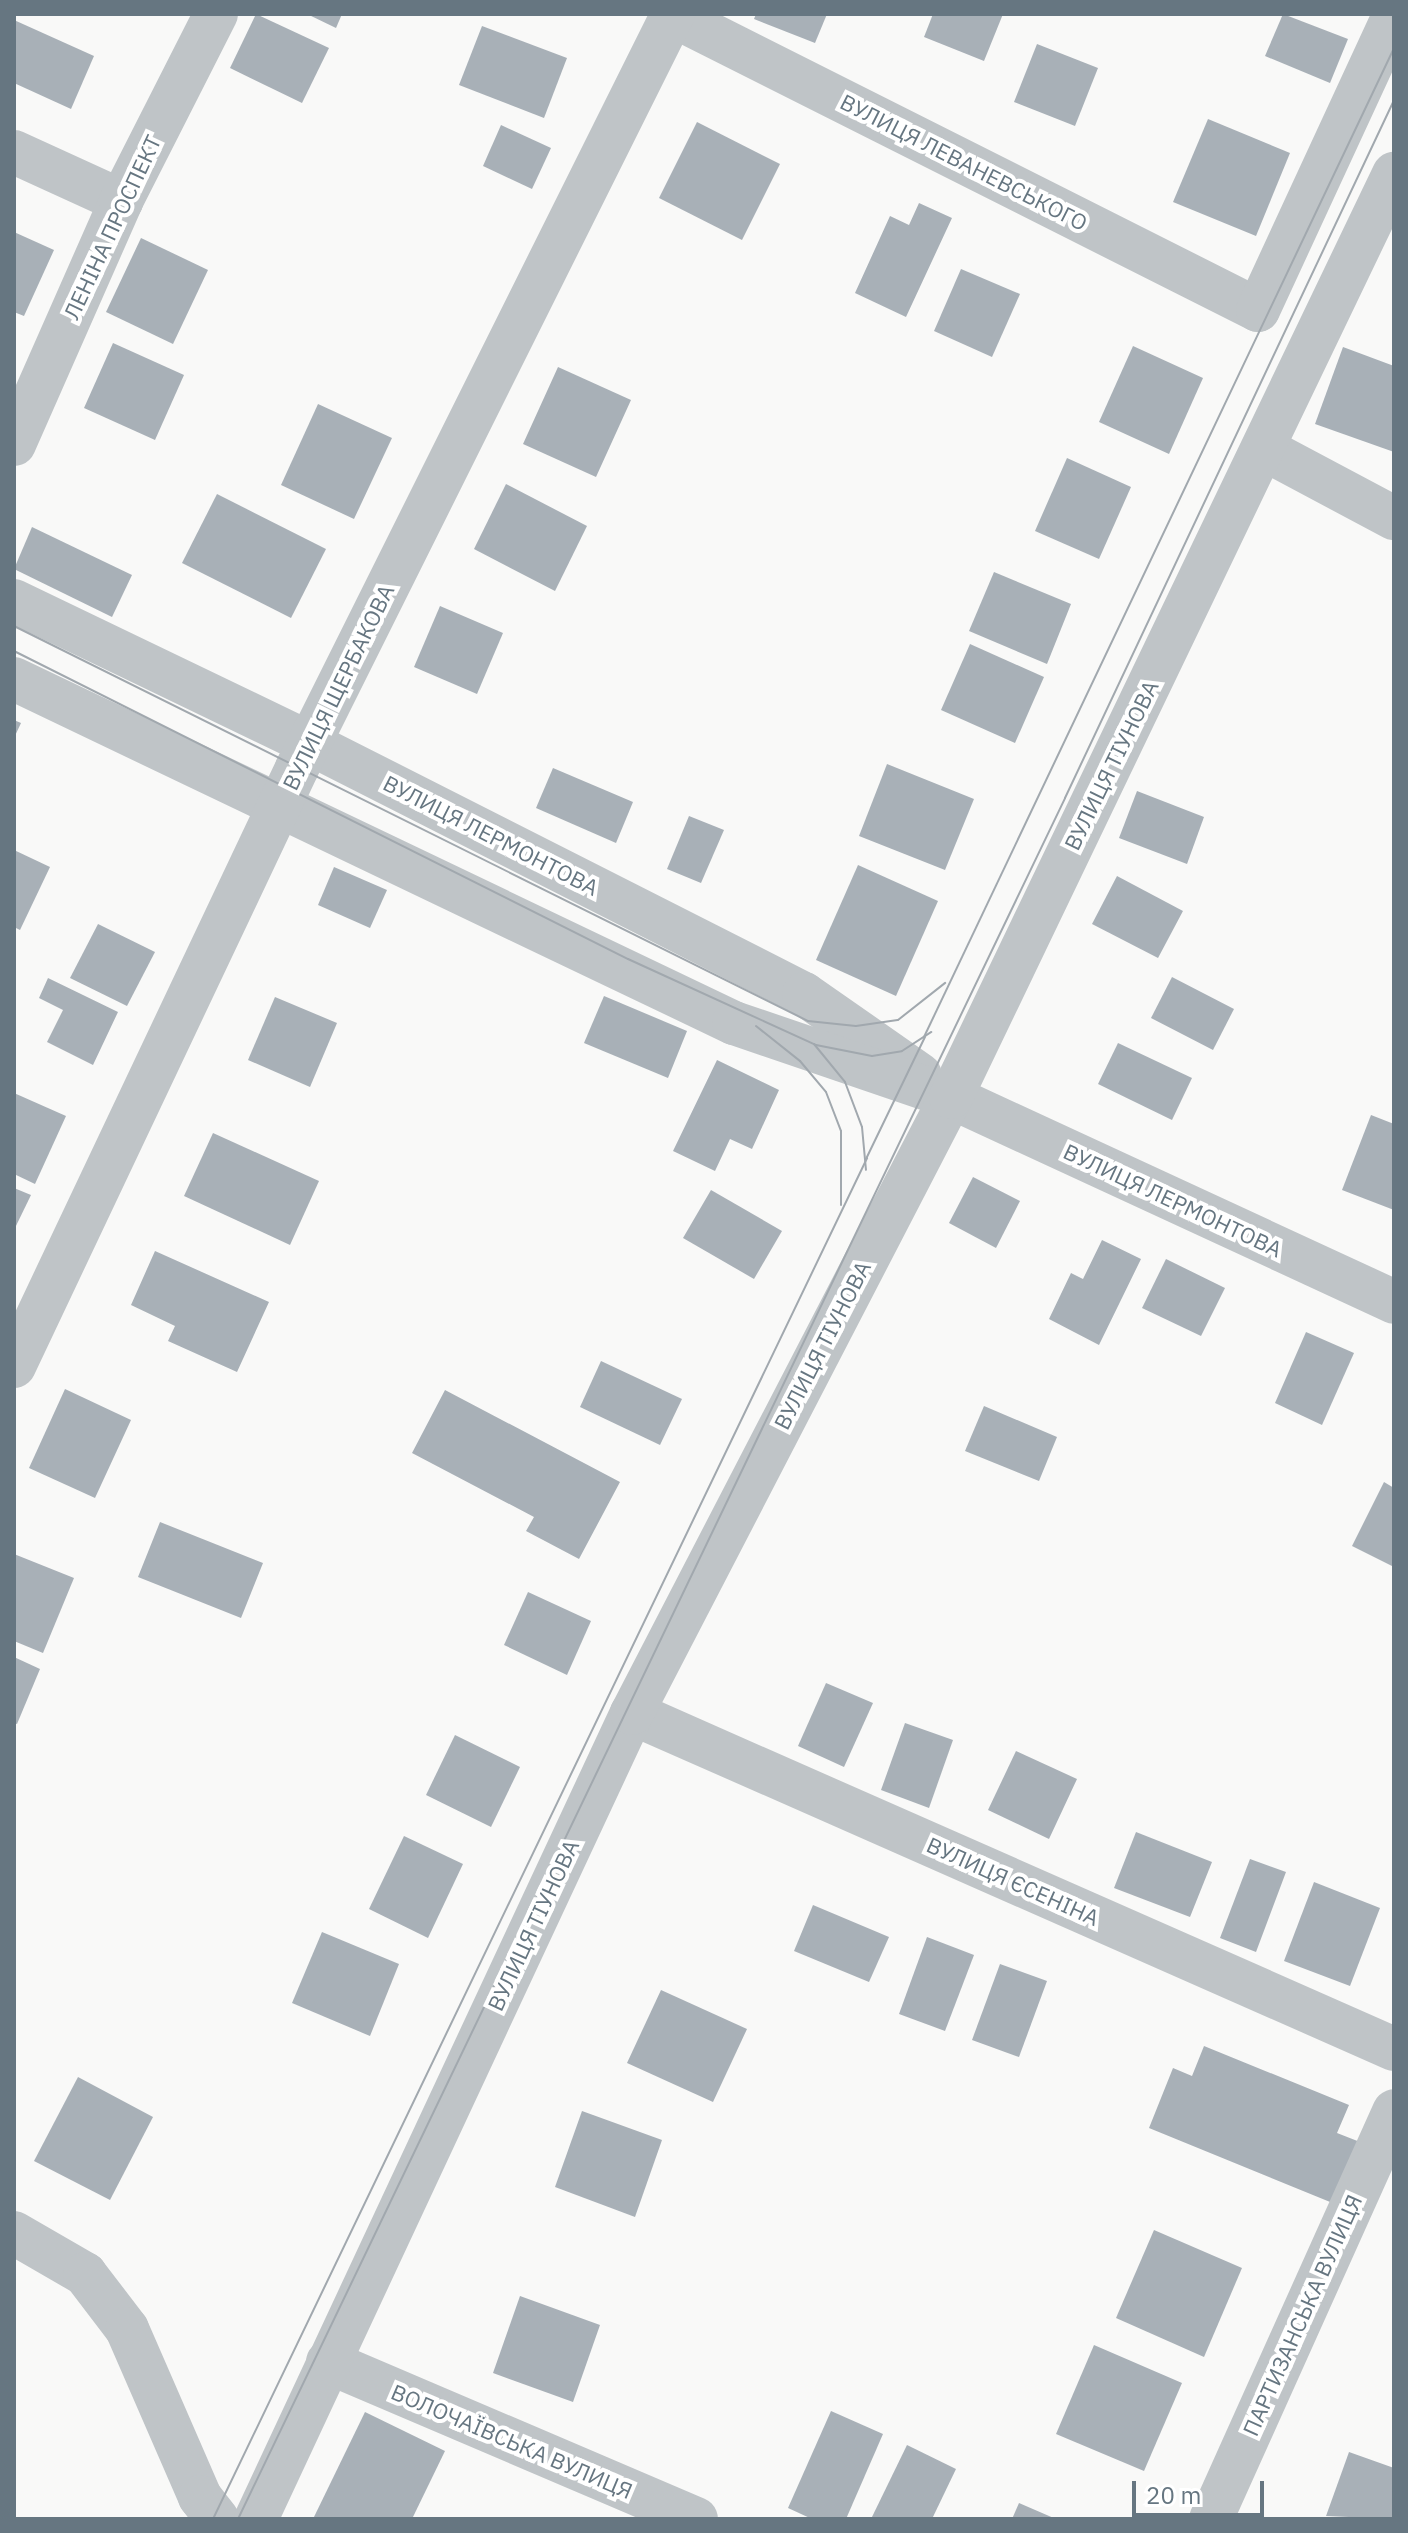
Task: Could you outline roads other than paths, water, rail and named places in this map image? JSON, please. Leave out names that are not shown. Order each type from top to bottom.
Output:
[{"type":"street","name":"ЛЕНІНА ПРОСПЕКТ","points":[[14,444],[121,201],[216,14]]},
{"type":"street","name":"ВУЛИЦЯ ЛЕВАНЕВСЬКОГО","points":[[672,14],[1258,310],[1394,16]]},
{"type":"street","name":"ВУЛИЦЯ ЩЕРБАКОВА","points":[[14,1366],[309,743],[672,14]]},
{"type":"street","points":[[14,152],[121,201]]},
{"type":"street","name":"ВУЛИЦЯ ТІУНОВА","points":[[256,2519],[632,1713],[951,1097],[1394,174]]},
{"type":"street","points":[[1264,449],[1394,518]]},
{"type":"street","name":"ВУЛИЦЯ ЛЕРМОНТОВА","points":[[14,601],[309,743],[804,994],[951,1097]]},
{"type":"street","name":"ВУЛИЦЯ ЛЕРМОНТОВА","points":[[14,679],[734,1023],[951,1097],[1394,1302]]},
{"type":"street","name":"ВУЛИЦЯ ЄСЕНІНА","points":[[632,1713],[1394,2049]]},
{"type":"street","name":"ПАРТИЗАНСЬКА ВУЛИЦЯ","points":[[1211,2519],[1394,2111]]},
{"type":"street","points":[[14,2233],[85,2274],[127,2329],[200,2497],[217,2519]]},
{"type":"street","name":"ВОЛОЧАЇВСЬКА ВУЛИЦЯ","points":[[328,2362],[696,2519]]},
{"type":"tram line","points":[[924,1037],[1394,48]]},
{"type":"tram line","points":[[238,2519],[1065,798],[1394,100]]},
{"type":"tram line","points":[[14,626],[808,1021],[856,1026],[898,1020],[945,983]]},
{"type":"tram line","points":[[14,651],[628,959],[816,1045],[872,1056],[902,1051],[931,1032]]},
{"type":"tram line","points":[[756,1026],[800,1061],[826,1092],[841,1131],[841,1205]]},
{"type":"tram line","points":[[866,1159],[925,1037]]},
{"type":"tram line","points":[[814,1044],[845,1082],[862,1127],[866,1170]]},
{"type":"tram line","points":[[213,2519],[867,1158]]}]
